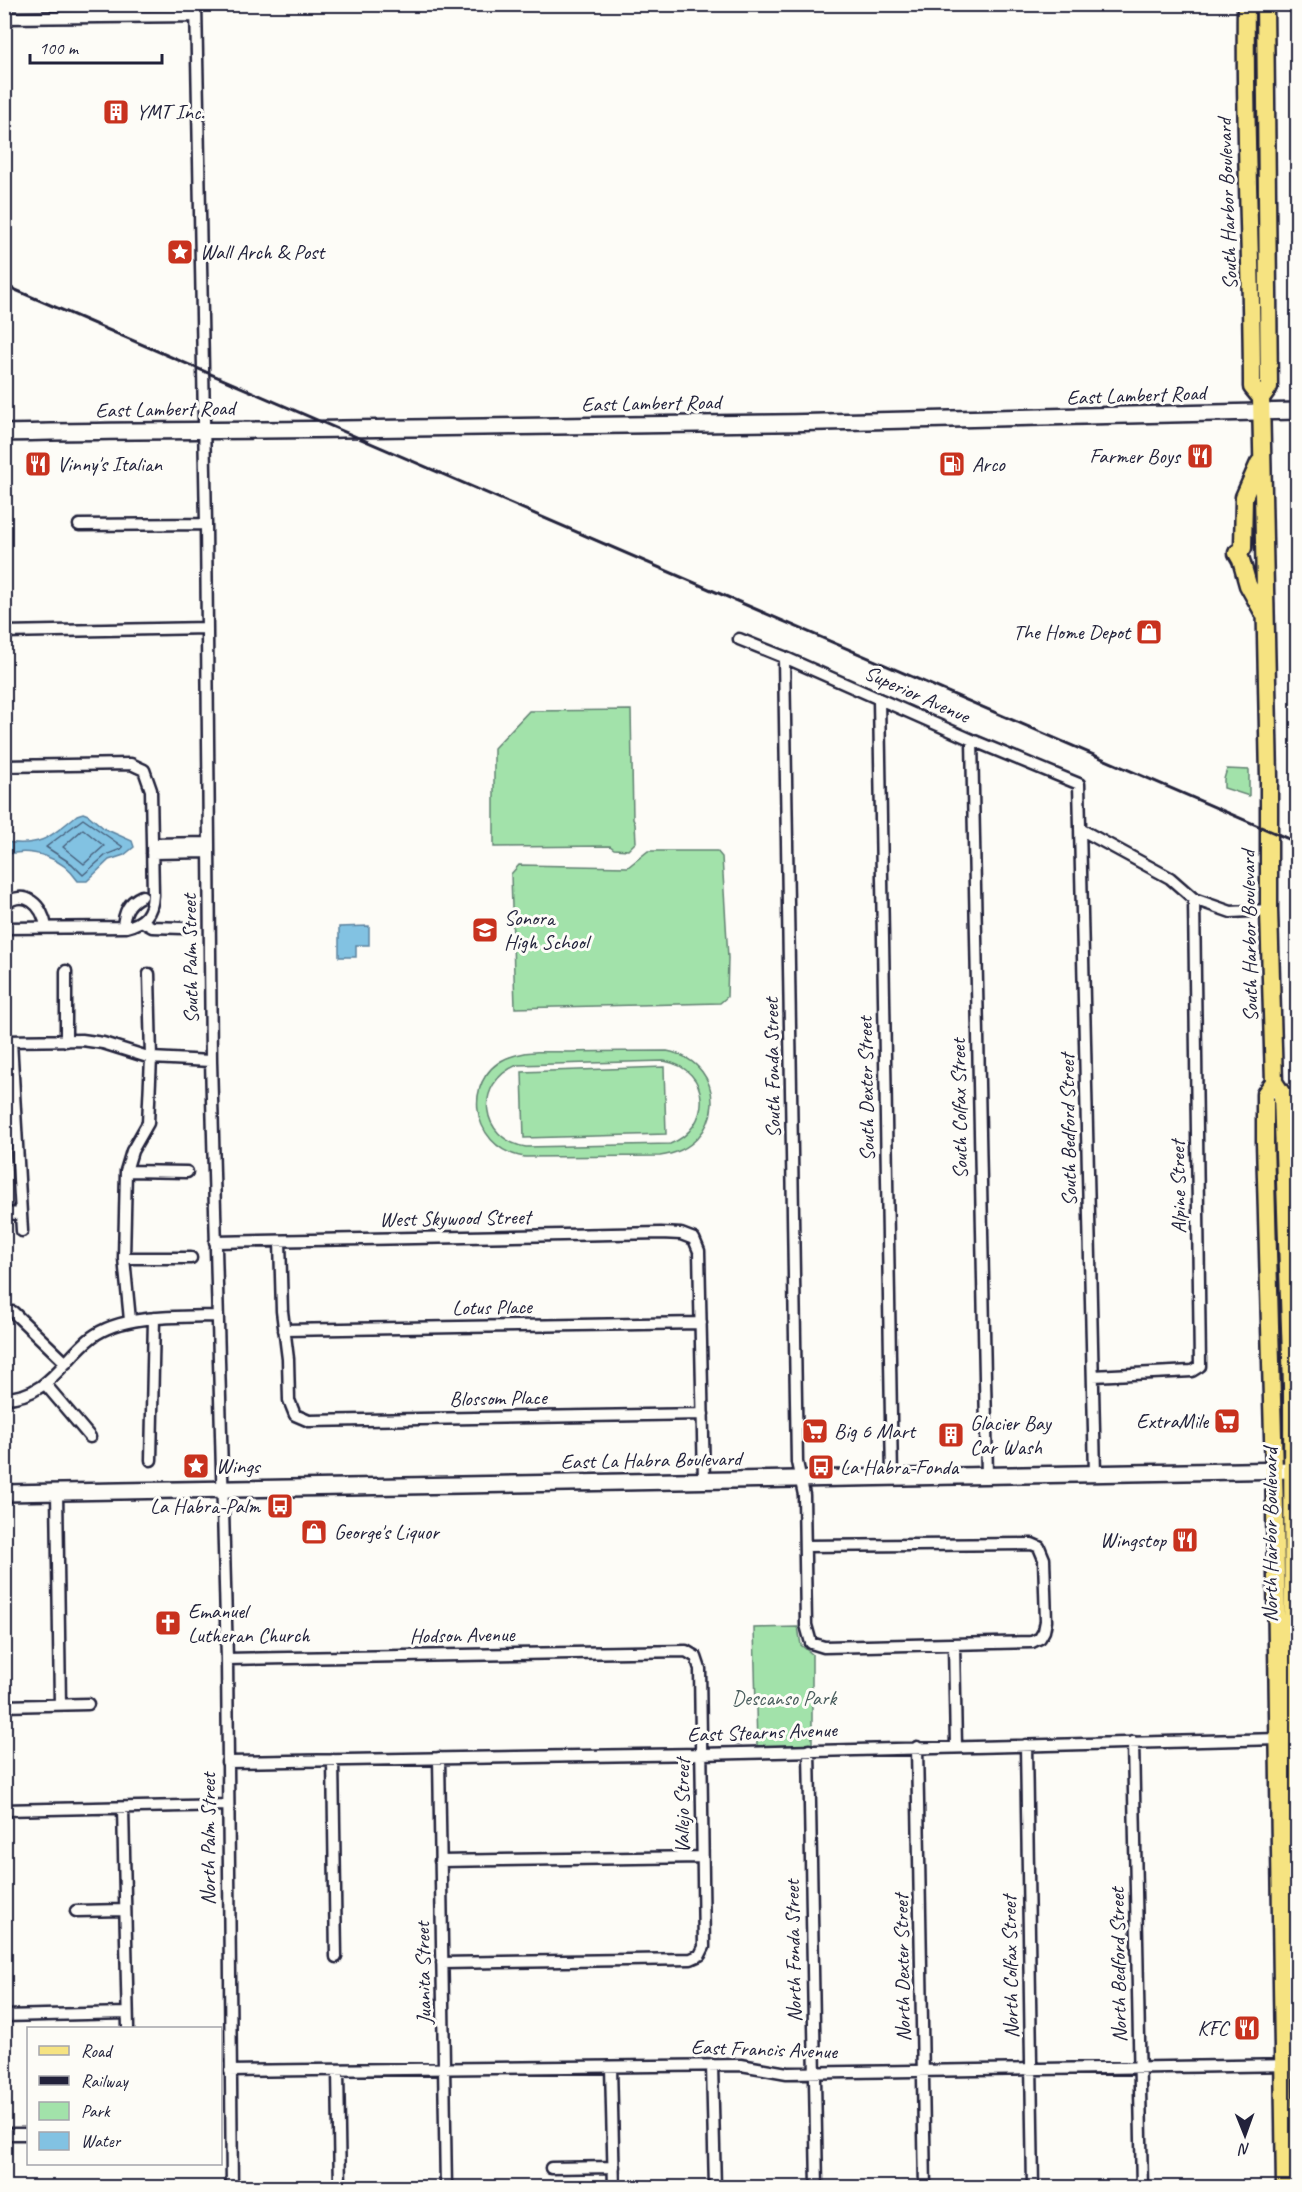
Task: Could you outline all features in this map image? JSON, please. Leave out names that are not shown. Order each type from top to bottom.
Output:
[{"type":"main road","name":"South Harbor Boulevard","points":[[1246,4],[1245,70],[1252,293],[1252,387],[1262,405]]},
{"type":"main road","name":"South Harbor Boulevard","points":[[1265,4],[1269,387],[1262,405],[1262,457],[1269,910],[1280,1091],[1274,1470]]},
{"type":"main road","name":"East Lambert Road","points":[[4,433],[917,422],[1262,405],[1298,411]]},
{"type":"main road","points":[[1262,457],[1244,497],[1240,551],[1248,585],[1265,615]]},
{"type":"main road","name":"North Harbor Boulevard","points":[[1280,1091],[1295,1470],[1289,1739],[1290,2058],[1285,2187]]},
{"type":"main road","name":"North Harbor Boulevard","points":[[1274,1470],[1289,1739],[1298,1989]]},
{"type":"main road","name":"East La Habra Boulevard","points":[[4,1492],[1295,1470]]},
{"type":"street","points":[[4,18],[196,10],[204,429]]},
{"type":"street","name":"South Palm Street","points":[[204,429],[211,1061],[223,1489]]},
{"type":"street","points":[[78,525],[206,524]]},
{"type":"street","points":[[4,632],[207,628]]},
{"type":"street","name":"Superior Avenue","points":[[739,639],[1079,784]]},
{"type":"street","name":"South Fonda Street","points":[[784,657],[797,1462],[801,1479]]},
{"type":"street","name":"South Dexter Street","points":[[879,699],[892,1478]]},
{"type":"street","name":"South Colfax Street","points":[[972,740],[987,1476]]},
{"type":"street","points":[[4,766],[131,764],[144,770],[151,790],[153,907],[143,922],[123,927],[4,928]]},
{"type":"street","name":"South Bedford Street","points":[[1079,784],[1095,1474]]},
{"type":"street","points":[[1080,829],[1170,878],[1194,899],[1231,912],[1269,910]]},
{"type":"street","points":[[152,849],[208,847]]},
{"type":"street","points":[[123,927],[126,911],[131,902],[142,896]]},
{"type":"street","points":[[4,905],[22,898],[34,901],[50,927]]},
{"type":"street","name":"Alpine Street","points":[[1094,1376],[1192,1371],[1200,1366],[1194,899]]},
{"type":"street","points":[[143,922],[152,927],[183,928]]},
{"type":"street","points":[[66,971],[66,1041]]},
{"type":"street","points":[[130,1320],[124,1258],[126,1171],[132,1151],[148,1123],[151,1058],[149,974]]},
{"type":"street","points":[[22,1231],[10,1129],[8,1041],[82,1040],[102,1043],[151,1058],[211,1061]]},
{"type":"street","points":[[126,1171],[187,1172]]},
{"type":"street","points":[[4,1214],[21,1214]]},
{"type":"street","name":"West Skywood Street","points":[[215,1242],[681,1234],[694,1239],[699,1251],[701,1323]]},
{"type":"street","points":[[280,1241],[284,1330]]},
{"type":"street","points":[[124,1258],[191,1258]]},
{"type":"street","points":[[13,1312],[66,1363]]},
{"type":"street","points":[[4,1398],[13,1398],[46,1385],[93,1336],[130,1320],[218,1316]]},
{"type":"street","points":[[151,1460],[154,1318]]},
{"type":"street","points":[[701,1323],[704,1480]]},
{"type":"street","name":"Lotus Place","points":[[284,1330],[701,1323]]},
{"type":"street","name":"Blossom Place","points":[[284,1330],[288,1359],[289,1400],[295,1415],[309,1421],[703,1414]]},
{"type":"street","points":[[46,1385],[90,1437]]},
{"type":"street","points":[[801,1479],[804,1496],[806,1625],[811,1643],[824,1647],[1032,1642],[1040,1638],[1044,1631],[1046,1621],[1044,1559],[1039,1547],[1022,1543],[805,1546]]},
{"type":"street","name":"North Palm Street","points":[[223,1489],[227,1659],[230,2072],[225,2130],[232,2187]]},
{"type":"street","points":[[57,1491],[60,1705]]},
{"type":"street","points":[[954,1645],[956,1746]]},
{"type":"street","name":"Hodson Avenue","points":[[227,1659],[686,1650],[696,1657]]},
{"type":"street","name":"Vallejo Street","points":[[442,1964],[691,1959],[700,1955],[704,1947],[700,1668],[696,1657]]},
{"type":"street","points":[[4,1706],[88,1704]]},
{"type":"street","name":"East Stearns Avenue","points":[[227,1762],[701,1754],[1289,1739]]},
{"type":"street","name":"North Bedford Street","points":[[1133,1743],[1142,2187]]},
{"type":"street","name":"North Colfax Street","points":[[1026,1745],[1033,2187]]},
{"type":"street","name":"North Dexter Street","points":[[917,1747],[926,2187]]},
{"type":"street","name":"North Fonda Street","points":[[810,1750],[817,2187]]},
{"type":"street","name":"Juanita Street","points":[[439,1758],[446,2187]]},
{"type":"street","points":[[333,1760],[336,1957]]},
{"type":"street","points":[[4,1810],[228,1805]]},
{"type":"street","points":[[123,1808],[128,2027]]},
{"type":"street","points":[[440,1861],[702,1857]]},
{"type":"street","points":[[76,1911],[125,1910]]},
{"type":"street","points":[[4,2016],[128,2013]]},
{"type":"street","name":"East Francis Avenue","points":[[230,2072],[741,2065],[787,2073],[1139,2067],[1290,2058]]},
{"type":"street","points":[[712,2065],[715,2187]]},
{"type":"street","points":[[611,2067],[614,2187]]},
{"type":"street","points":[[338,2071],[340,2187]]},
{"type":"street","points":[[4,2134],[27,2134]]},
{"type":"street","points":[[551,2168],[614,2167]]},
{"type":"green space","points":[[631,710],[633,819],[636,842],[628,850],[614,849],[610,846],[494,847],[494,748],[529,711]]},
{"type":"green space","points":[[1227,769],[1249,770],[1249,796],[1224,788]]},
{"type":"green space","points":[[648,851],[717,851],[722,857],[728,958],[727,997],[720,1003],[515,1008],[511,874],[519,865],[628,867]]},
{"type":"green space","points":[[667,1051],[688,1059],[702,1072],[710,1088],[712,1105],[708,1123],[698,1138],[682,1150],[660,1156],[525,1157],[506,1151],[491,1140],[482,1125],[478,1108],[479,1091],[486,1076],[498,1063],[516,1055],[530,1052]],"holes":[[[664,1061],[680,1066],[691,1075],[698,1086],[701,1099],[700,1112],[694,1125],[684,1136],[670,1144],[526,1147],[511,1142],[491,1123],[488,1097],[493,1085],[503,1074],[517,1065]]]},
{"type":"green space","points":[[664,1067],[666,1134],[524,1138],[522,1072]]},
{"type":"green space","name":"Descanso Park","points":[[798,1627],[801,1645],[812,1654],[812,1745],[757,1746],[754,1628]]},
{"type":"water","points":[[83,813],[105,829],[132,841],[134,847],[124,855],[109,860],[87,881],[78,881],[64,866],[45,856],[25,852],[5,855],[5,842],[28,843],[45,839]]},
{"type":"water","points":[[369,926],[369,945],[356,945],[356,957],[339,957],[339,927]]},
{"type":"railway","points":[[4,285],[1298,843]]},
{"type":"place","name":"YMT Inc.","points":[[116,112]]},
{"type":"place","name":"Wall Arch & Post","points":[[180,252]]},
{"type":"place","name":"Farmer Boys","points":[[1200,456]]},
{"type":"place","name":"Vinny's Italian","points":[[38,464]]},
{"type":"place","name":"Arco","points":[[952,464]]},
{"type":"place","name":"The Home Depot","points":[[1149,632]]},
{"type":"place","name":"Sonora High School","points":[[485,930]]},
{"type":"place","name":"ExtraMile","points":[[1227,1421]]},
{"type":"place","name":"Big 6 Mart","points":[[815,1431]]},
{"type":"place","name":"Glacier Bay Car Wash","points":[[951,1435]]},
{"type":"place","name":"Wings","points":[[196,1466]]},
{"type":"place","name":"La Habra-Fonda","points":[[821,1467]]},
{"type":"place","name":"La Habra-Palm","points":[[280,1506]]},
{"type":"place","name":"George's Liquor","points":[[314,1532]]},
{"type":"place","name":"Wingstop","points":[[1185,1540]]},
{"type":"place","name":"Emanuel Lutheran Church","points":[[168,1623]]},
{"type":"place","name":"KFC","points":[[1247,2028]]}]
